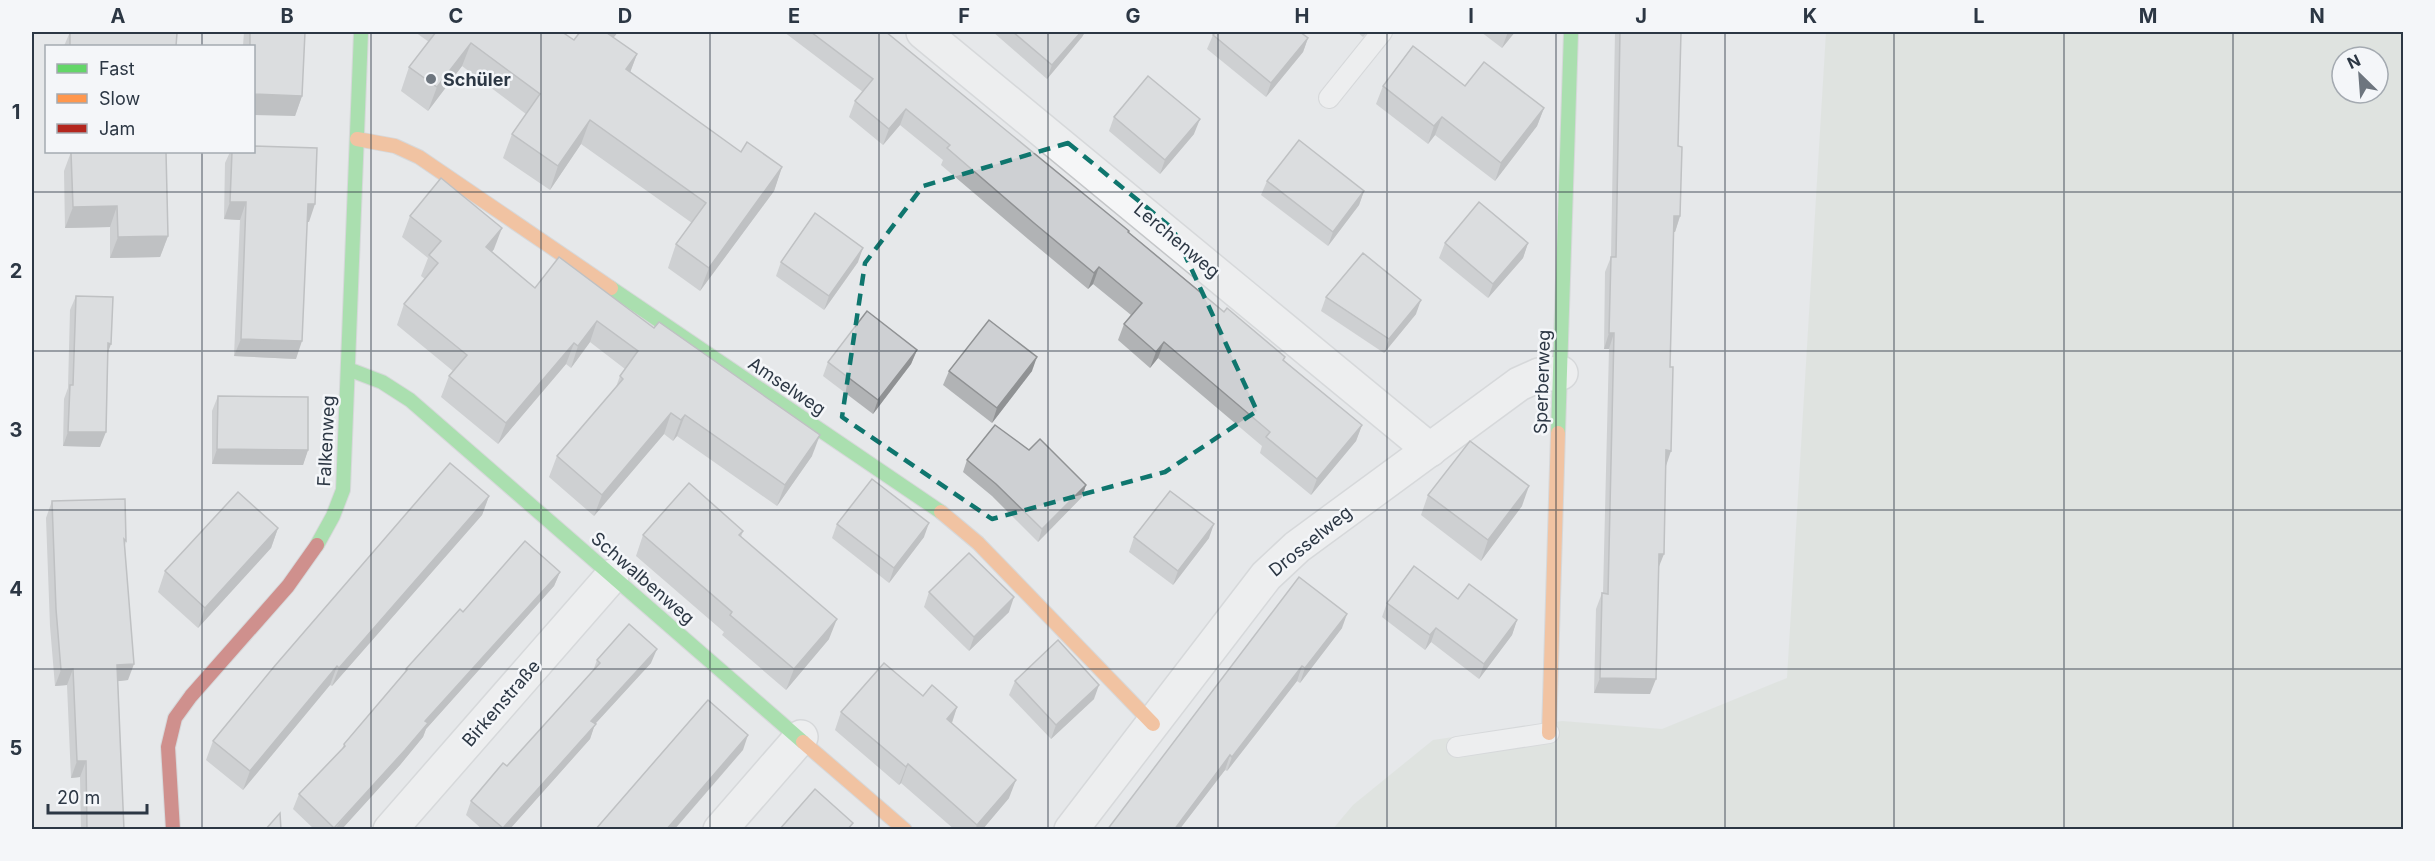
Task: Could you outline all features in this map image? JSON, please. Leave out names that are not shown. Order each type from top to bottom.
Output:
[{"type":"street","name":"Falkenweg","points":[[173,830],[168,741],[172,724],[306,563],[322,541],[335,516],[343,490],[361,32]]},
{"type":"street","name":"Lerchenweg","points":[[923,32],[1430,450]]},
{"type":"street","name":"Sperberweg","points":[[1549,734],[1571,32]]},
{"type":"street","name":"Amselweg","points":[[357,139],[394,146],[419,158],[942,512],[978,543],[1153,724]]},
{"type":"street","name":"Schwalbenweg","points":[[348,369],[382,382],[410,400],[801,737],[905,830]]},
{"type":"street","name":"Drosselweg","points":[[1071,830],[1266,576],[1297,547],[1520,384],[1539,375],[1561,373]]},
{"type":"street","name":"Birkenstraße","points":[[390,830],[612,576]]},
{"type":"street","points":[[720,830],[801,737]]},
{"type":"lane","points":[[1329,98],[1382,32]]},
{"type":"lane","points":[[1457,747],[1549,734]]},
{"type":"highlighted area","points":[[1068,143],[1173,229],[1257,411],[1165,472],[992,519],[842,417],[865,263],[923,186]]},
{"type":"shaded area","points":[[1826,32],[2403,32],[2403,829],[1332,830],[1353,805],[1433,740],[1562,721],[1662,729],[1787,678]]},
{"type":"building","points":[[70,32],[177,33],[176,45],[70,45]]},
{"type":"building","points":[[250,32],[305,32],[302,96],[255,94],[255,45],[250,45]]},
{"type":"building","points":[[436,32],[562,32],[574,40],[580,32],[608,32],[637,54],[626,69],[741,152],[747,142],[782,167],[709,268],[676,244],[706,203],[590,120],[558,166],[512,134],[540,94],[471,43],[437,87],[409,67]]},
{"type":"building","points":[[811,32],[886,32],[1224,312],[1227,308],[1285,357],[1283,360],[1362,425],[1317,479],[1266,437],[1270,432],[1164,342],[1156,352],[1124,324],[1142,303],[1099,267],[1094,273],[947,148],[950,145],[906,109],[889,129],[855,101],[873,79]]},
{"type":"building","points":[[1013,32],[1081,32],[1052,65]]},
{"type":"building","points":[[1216,32],[1300,32],[1308,38],[1271,83],[1213,35]]},
{"type":"building","points":[[1620,32],[1681,32],[1678,146],[1682,147],[1680,216],[1674,216],[1670,367],[1673,367],[1671,451],[1666,450],[1664,554],[1659,554],[1656,679],[1600,678],[1602,593],[1608,594],[1614,333],[1609,333],[1611,257],[1616,257]]},
{"type":"building","points":[[1413,46],[1465,86],[1484,62],[1544,108],[1501,163],[1442,117],[1434,126],[1383,86]]},
{"type":"building","points":[[1148,76],[1200,119],[1165,160],[1114,117]]},
{"type":"building","points":[[1299,140],[1364,191],[1333,232],[1267,181]]},
{"type":"building","points":[[255,146],[317,148],[315,204],[308,204],[302,341],[241,339],[246,202],[230,202],[232,153],[255,153]]},
{"type":"building","points":[[71,153],[166,153],[168,236],[118,237],[117,206],[73,207]]},
{"type":"building","points":[[441,178],[502,228],[486,247],[535,288],[559,257],[654,328],[659,322],[820,435],[785,485],[685,415],[681,420],[671,413],[602,495],[557,456],[623,379],[620,376],[638,351],[597,321],[578,346],[574,343],[506,423],[449,376],[467,355],[404,304],[438,263],[429,255],[441,241],[410,216]]},
{"type":"building","points":[[1479,202],[1528,243],[1493,284],[1445,243]]},
{"type":"building","points":[[815,213],[863,248],[829,296],[781,262]]},
{"type":"building","points":[[1363,253],[1421,300],[1389,339],[1326,297]]},
{"type":"building","points":[[76,296],[113,297],[111,344],[108,343],[106,432],[68,432],[70,385],[73,385]]},
{"type":"building","points":[[867,311],[917,350],[878,400],[828,362]]},
{"type":"building","points":[[989,320],[1037,357],[997,408],[949,371]]},
{"type":"building","points":[[218,396],[308,397],[308,450],[217,449]]},
{"type":"building","points":[[995,425],[1029,450],[1040,439],[1086,485],[1042,529],[996,484],[967,460]]},
{"type":"building","points":[[1470,441],[1529,486],[1488,540],[1428,495]]},
{"type":"building","points":[[450,463],[489,496],[339,668],[337,666],[250,771],[213,741]]},
{"type":"building","points":[[872,479],[929,523],[894,568],[837,524]]},
{"type":"building","points":[[689,483],[743,531],[739,535],[837,619],[794,669],[730,615],[732,612],[643,535]]},
{"type":"building","points":[[1170,491],[1214,524],[1178,571],[1134,537]]},
{"type":"building","points":[[238,492],[278,528],[205,608],[165,571]]},
{"type":"building","points":[[125,499],[126,541],[124,539],[134,664],[117,665],[124,830],[87,830],[86,761],[77,761],[73,669],[61,670],[52,501]]},
{"type":"building","points":[[525,541],[560,572],[425,721],[428,723],[334,828],[299,794],[345,746],[344,744],[406,669],[460,609],[463,612]]},
{"type":"building","points":[[969,553],[1014,597],[974,637],[929,592]]},
{"type":"building","points":[[1414,566],[1458,599],[1469,584],[1517,620],[1484,664],[1436,628],[1430,635],[1387,603]]},
{"type":"building","points":[[1299,577],[1347,614],[1305,668],[1302,666],[1232,757],[1230,755],[1174,830],[1107,830]]},
{"type":"building","points":[[629,624],[657,649],[591,721],[596,724],[503,828],[471,801],[503,763],[507,766],[600,663],[597,660]]},
{"type":"building","points":[[1058,640],[1099,685],[1056,725],[1015,681]]},
{"type":"building","points":[[884,663],[923,696],[932,685],[957,707],[947,719],[1016,780],[977,825],[908,764],[906,767],[841,712]]},
{"type":"building","points":[[708,700],[748,735],[666,830],[595,830]]},
{"type":"building","points":[[815,789],[853,823],[847,830],[779,830]]},
{"type":"building","points":[[280,813],[281,830],[265,830]]},
{"type":"traffic: fast","points":[[317,545],[333,516],[343,490],[361,32]]},
{"type":"traffic: fast","points":[[1558,433],[1571,32]]},
{"type":"traffic: fast","points":[[611,288],[941,512]]},
{"type":"traffic: fast","points":[[348,369],[382,382],[410,400],[803,742]]},
{"type":"traffic: slow","points":[[357,139],[395,146],[419,157],[611,288]]},
{"type":"traffic: slow","points":[[1549,733],[1558,433]]},
{"type":"traffic: slow","points":[[941,512],[978,543],[1153,724]]},
{"type":"traffic: slow","points":[[803,742],[905,830]]},
{"type":"traffic: jam","points":[[173,830],[168,747],[175,718],[191,696],[288,586],[317,545]]},
{"type":"place","name":"Schüler","points":[[431,79]]}]
